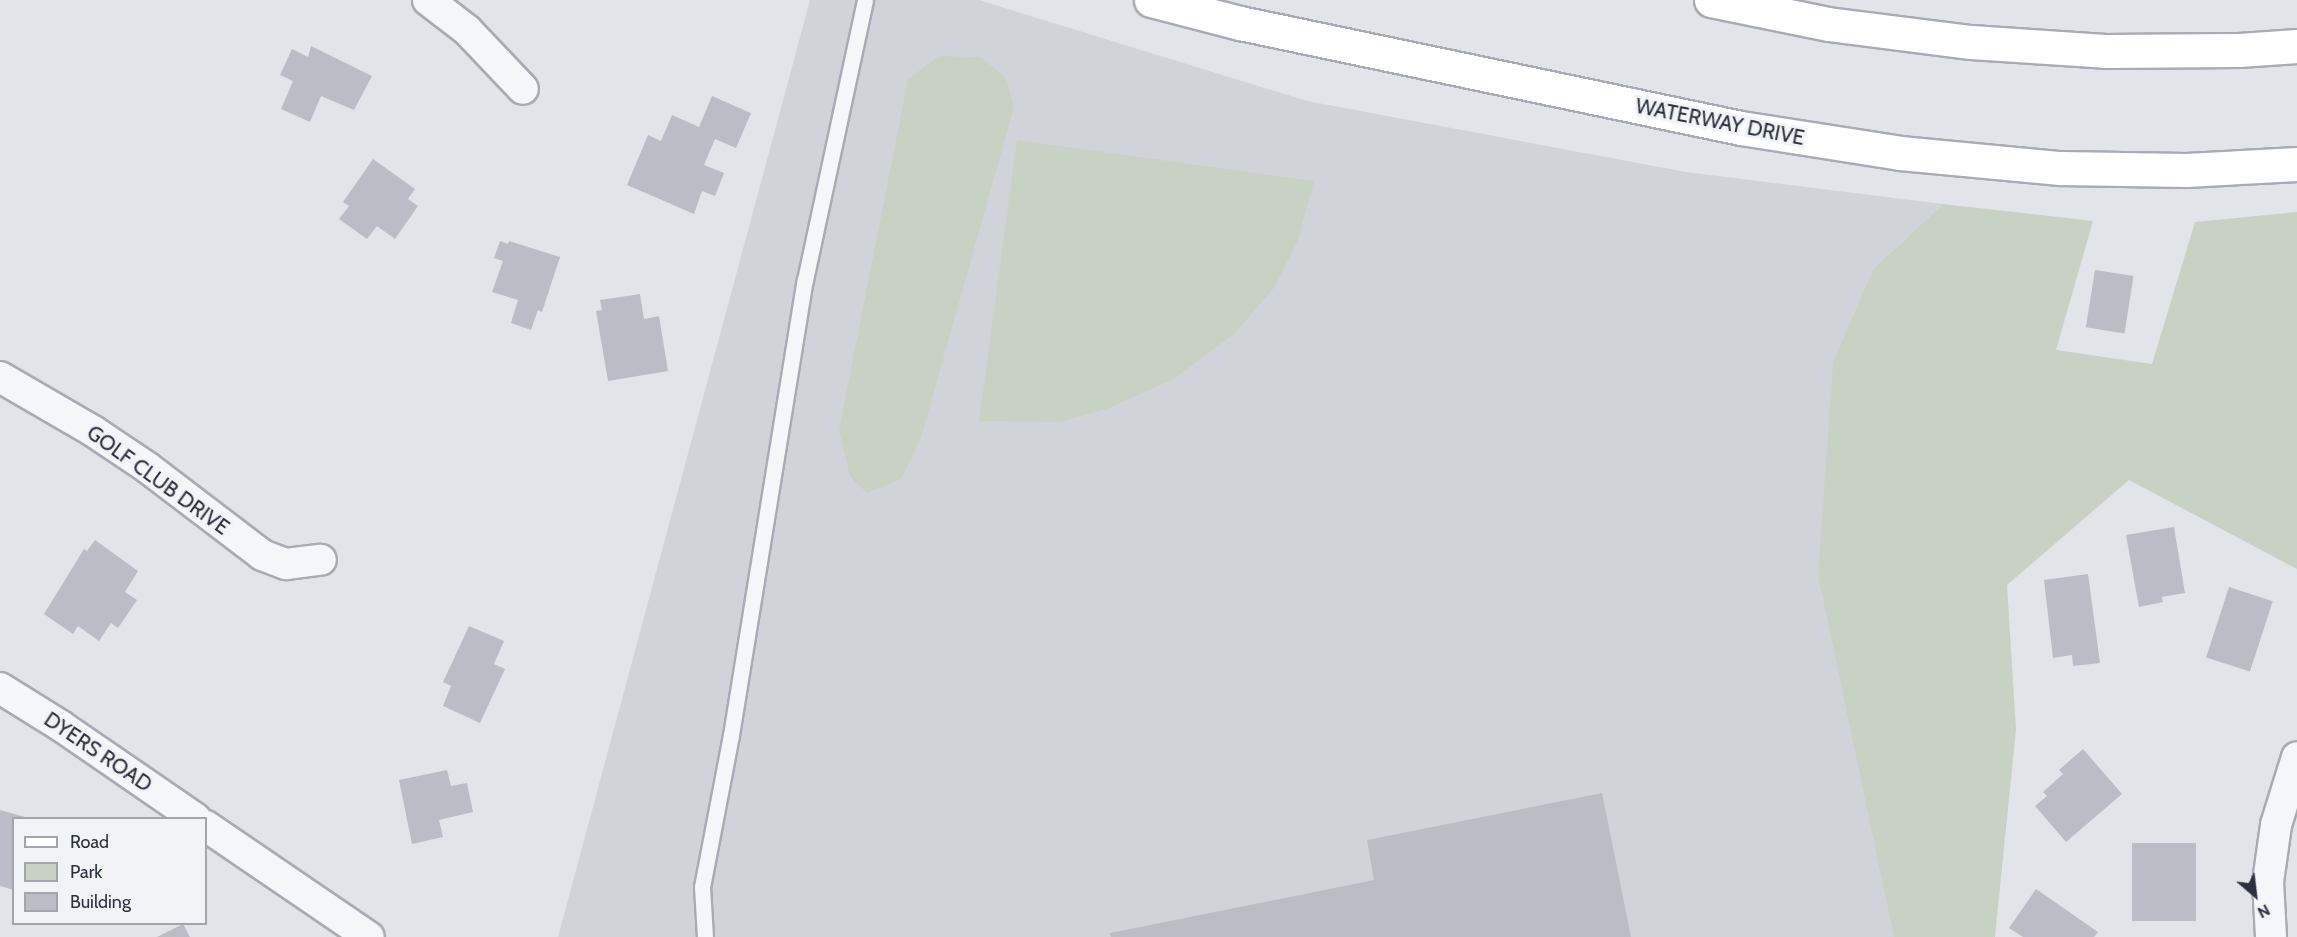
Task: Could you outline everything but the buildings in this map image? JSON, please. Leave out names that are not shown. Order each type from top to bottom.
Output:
[{"type":"main road","name":"WATERWAY DRIVE","points":[[1152,0],[1240,23],[1741,128],[1900,153],[2060,168],[2186,170],[2297,164]]},
{"type":"main road","points":[[1711,0],[1828,24],[1971,42],[2105,51],[2239,50],[2297,46]]},
{"type":"street","points":[[428,0],[466,30],[523,89]]},
{"type":"street","name":"GOLF CLUB DRIVE","points":[[0,377],[93,431],[148,468],[262,555],[286,564],[321,560]]},
{"type":"street","name":"DYERS ROAD","points":[[0,688],[62,726],[192,817]]},
{"type":"street","points":[[2271,937],[2268,882],[2276,825],[2297,757]]},
{"type":"street","points":[[207,827],[369,937]]},
{"type":"lane","points":[[705,937],[702,887],[731,735],[805,280],[865,0]]},
{"type":"shaded area","points":[[810,0],[979,0],[1307,101],[1686,172],[1943,204],[1874,268],[1923,937],[558,937]]},
{"type":"green space","points":[[939,56],[981,57],[1006,78],[1014,107],[921,438],[901,479],[867,493],[850,477],[839,430],[908,79]]},
{"type":"green space","points":[[1017,140],[1314,181],[1298,240],[1274,288],[1234,334],[1174,379],[1109,408],[1060,422],[979,421]]},
{"type":"green space","points":[[1943,204],[2093,221],[2056,350],[2152,364],[2195,222],[2297,212],[2297,569],[2129,480],[2007,585],[2016,729],[1995,937],[1894,937],[1818,575],[1833,362],[1874,268]]}]
